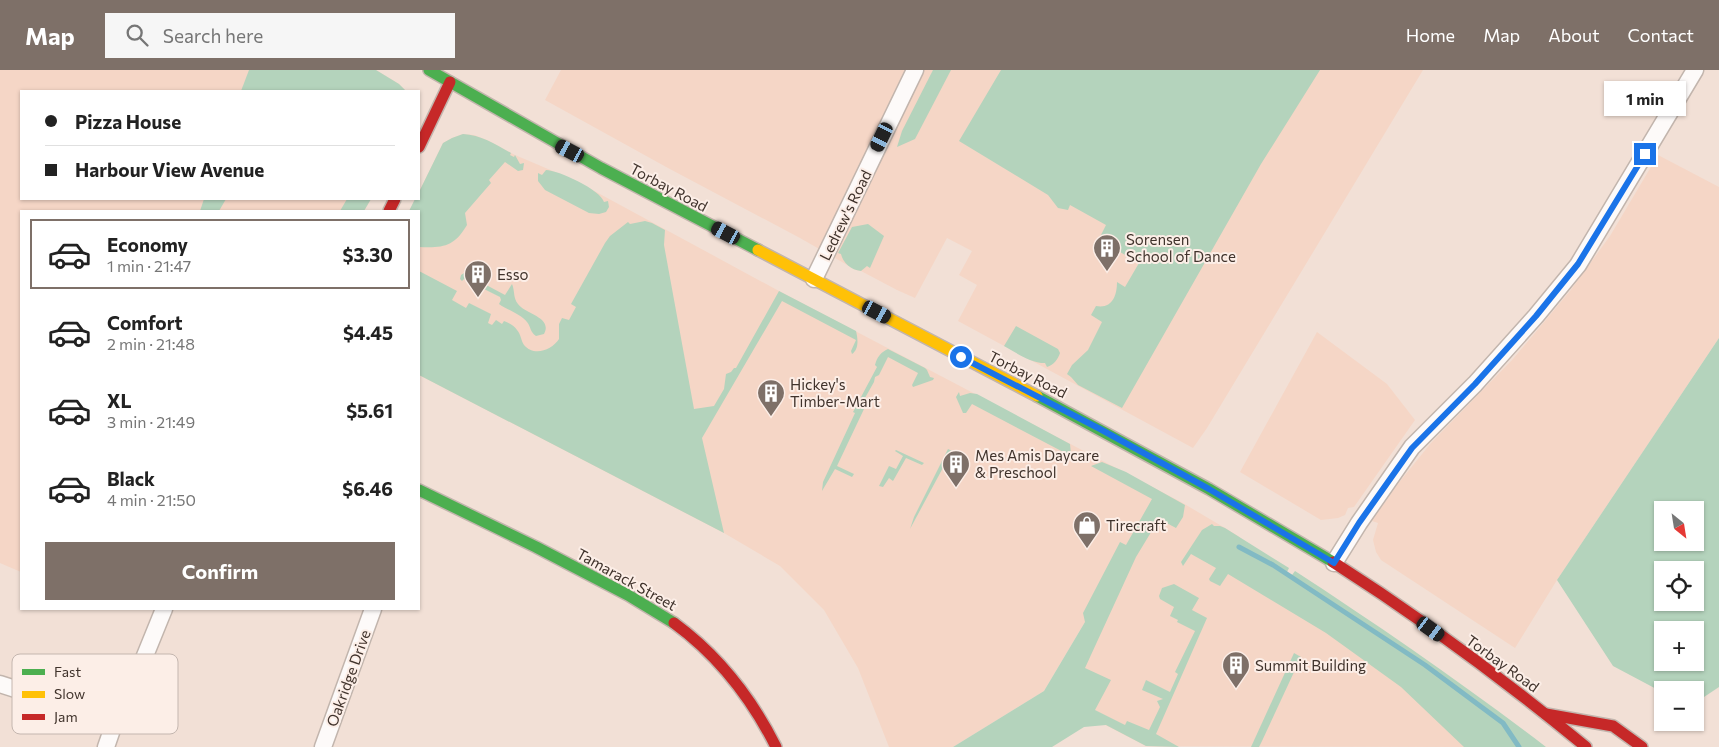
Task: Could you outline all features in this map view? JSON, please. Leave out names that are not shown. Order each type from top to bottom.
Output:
[{"type":"main road","name":"Torbay Road","points":[[429,70],[453,76],[554,143],[1209,489],[1334,563],[1416,618],[1546,714],[1586,747]]},
{"type":"main road","points":[[420,145],[453,76]]},
{"type":"main road","name":"Tamarack Street","points":[[420,490],[534,546],[646,604],[683,629],[719,660],[748,695],[776,747]]},
{"type":"main road","points":[[1546,714],[1613,726],[1642,747]]},
{"type":"street","name":"Ledrew's Road","points":[[814,279],[914,70]]},
{"type":"street","points":[[1334,563],[1359,523],[1412,448],[1475,384],[1536,316],[1578,264],[1694,70]]},
{"type":"street","points":[[146,654],[164,610]]},
{"type":"street","name":"Oakridge Drive","points":[[323,747],[373,610]]},
{"type":"street","points":[[0,684],[12,688]]},
{"type":"street","points":[[106,747],[110,734]]},
{"type":"shaded area","points":[[0,70],[376,70],[399,84],[405,90],[20,90],[20,200],[370,200],[365,210],[20,210],[20,572],[0,563]]},
{"type":"shaded area","points":[[561,70],[1423,70],[1207,428],[1193,448],[958,321],[977,285],[959,275],[972,251],[947,238],[915,298],[856,270],[545,100]]},
{"type":"shaded area","points":[[463,134],[474,135],[574,180],[779,291],[1181,502],[1225,528],[1238,536],[1318,608],[1466,747],[1146,746],[1088,716],[1064,695],[1085,622],[1044,691],[953,747],[889,747],[858,668],[824,610],[780,566],[724,533],[420,376],[420,210],[410,210],[414,200],[420,200],[420,190],[443,143]]},
{"type":"shaded area","points":[[1658,155],[1719,187],[1719,338],[1557,580],[1515,648],[1381,560],[1376,552],[1373,540],[1378,523],[1372,521],[1397,485],[1431,443],[1513,359],[1570,291],[1610,236]]},
{"type":"shaded area","points":[[1317,332],[1387,384],[1415,420],[1354,507],[1348,508],[1345,515],[1338,518],[1321,520],[1240,472]]},
{"type":"green space","points":[[249,70],[376,70],[399,84],[405,90],[241,90]]},
{"type":"green space","points":[[933,70],[951,70],[915,139],[897,147],[902,131]]},
{"type":"green space","points":[[1001,70],[1320,70],[1261,164],[1122,408],[1078,385],[1067,374],[1072,365],[1088,350],[1102,322],[1091,315],[1096,306],[1106,305],[1113,300],[1117,282],[1125,287],[1139,263],[1120,252],[1116,257],[1096,245],[1106,225],[1070,205],[1068,210],[1058,208],[1048,195],[959,141]]},
{"type":"green space","points":[[463,134],[494,143],[511,153],[510,155],[514,157],[515,155],[520,164],[524,163],[523,170],[518,171],[505,162],[489,180],[491,183],[465,213],[467,225],[457,238],[447,245],[420,247],[420,210],[410,210],[414,200],[420,200],[420,190],[443,143]]},
{"type":"green space","points":[[546,170],[569,177],[595,192],[604,202],[608,201],[609,207],[606,212],[599,214],[589,213],[545,190],[538,181],[538,173],[542,175]]},
{"type":"green space","points":[[204,200],[225,200],[220,210],[200,210]]},
{"type":"green space","points":[[346,200],[370,200],[365,210],[341,210]]},
{"type":"green space","points":[[645,221],[665,230],[664,245],[694,409],[714,406],[724,389],[726,374],[736,368],[779,291],[856,331],[857,347],[852,354],[851,351],[856,340],[782,301],[702,438],[724,533],[420,376],[420,272],[457,291],[452,300],[466,308],[469,303],[491,314],[488,323],[492,325],[496,320],[502,324],[504,321],[510,324],[519,333],[524,345],[528,349],[543,351],[559,339],[559,324],[562,318],[569,320],[576,307],[571,304],[605,243],[610,236],[628,222],[630,224]]},
{"type":"green space","points":[[868,224],[884,236],[870,268],[867,266],[861,271],[848,266],[841,254],[838,253],[852,227]]},
{"type":"green space","points":[[478,264],[480,267],[475,279],[505,295],[512,284],[518,304],[537,316],[545,324],[544,334],[536,336],[524,319],[499,304],[500,297],[464,279],[462,281],[460,279],[461,275]]},
{"type":"green space","points":[[1016,326],[1058,349],[1060,353],[1052,365],[1047,367],[1045,363],[1029,359],[1004,346]]},
{"type":"green space","points":[[1719,338],[1719,687],[1704,697],[1704,681],[1654,681],[1654,688],[1613,666],[1557,580]]},
{"type":"green space","points":[[888,349],[925,368],[930,377],[934,378],[913,387],[912,385],[918,373],[888,357],[879,375],[875,377],[860,407],[864,409],[837,466],[854,474],[852,477],[835,469],[822,491],[823,482],[855,413],[853,412],[877,367],[875,365],[877,360],[881,353]]},
{"type":"green space","points":[[959,392],[960,396],[970,393],[977,394],[1070,444],[1071,454],[1069,455],[972,404],[966,413],[963,413],[956,397]]},
{"type":"green space","points":[[948,449],[952,451],[910,529],[914,517]]},
{"type":"green space","points":[[896,450],[924,463],[922,465],[906,458],[893,481],[889,478],[883,487],[879,486],[889,466],[896,469],[903,456]]},
{"type":"green space","points":[[1102,462],[1126,472],[1185,505],[1183,517],[1176,528],[1159,519],[1136,557],[1085,668],[1111,680],[1095,710],[1125,725],[1127,721],[1149,730],[1160,707],[1157,701],[1163,699],[1142,690],[1146,680],[1170,692],[1178,674],[1175,672],[1195,631],[1177,622],[1178,620],[1170,616],[1174,607],[1160,599],[1159,596],[1162,588],[1174,584],[1199,598],[1192,610],[1207,618],[1156,734],[1179,747],[1146,746],[1106,725],[1084,727],[1052,747],[953,747],[1044,691],[1085,622],[1083,613],[1120,542],[1126,545],[1152,499],[1091,466]]},
{"type":"green space","points":[[1212,524],[1225,528],[1289,568],[1287,572],[1292,575],[1295,571],[1359,613],[1454,679],[1546,747],[1464,747],[1401,687],[1326,633],[1228,574],[1220,586],[1210,581],[1209,579],[1216,568],[1191,554],[1183,566],[1181,562],[1202,530]]},
{"type":"green space","points":[[1294,653],[1301,657],[1259,747],[1251,747]]},
{"type":"waterway","points":[[1239,547],[1273,565],[1425,665],[1503,723],[1519,747]]},
{"type":"traffic: fast","points":[[429,70],[601,168],[758,250]]},
{"type":"traffic: fast","points":[[1037,396],[1209,489],[1333,562]]},
{"type":"traffic: fast","points":[[420,490],[536,547],[628,595],[674,623]]},
{"type":"traffic: slow","points":[[758,250],[1037,396]]},
{"type":"traffic: jam","points":[[420,145],[450,82]]},
{"type":"traffic: jam","points":[[390,210],[394,200]]},
{"type":"traffic: jam","points":[[1333,562],[1398,605],[1462,651],[1586,747]]},
{"type":"traffic: jam","points":[[674,623],[705,649],[745,694],[776,747]]},
{"type":"traffic: jam","points":[[1546,714],[1613,726],[1642,747]]},
{"type":"place","name":"Sorensen School of Dance","points":[[1107,272]]},
{"type":"place","name":"Esso","points":[[478,298]]},
{"type":"place","name":"Hickey's Timber-Mart","points":[[771,417]]},
{"type":"place","name":"Mes Amis Daycare & Preschool","points":[[956,488]]},
{"type":"place","name":"Tirecraft","points":[[1087,549]]},
{"type":"place","name":"Summit Building","points":[[1236,689]]},
{"type":"route","points":[[961,357],[1100,429],[1209,489],[1334,563],[1350,536],[1412,448],[1475,384],[1536,316],[1578,264],[1645,154]]}]
